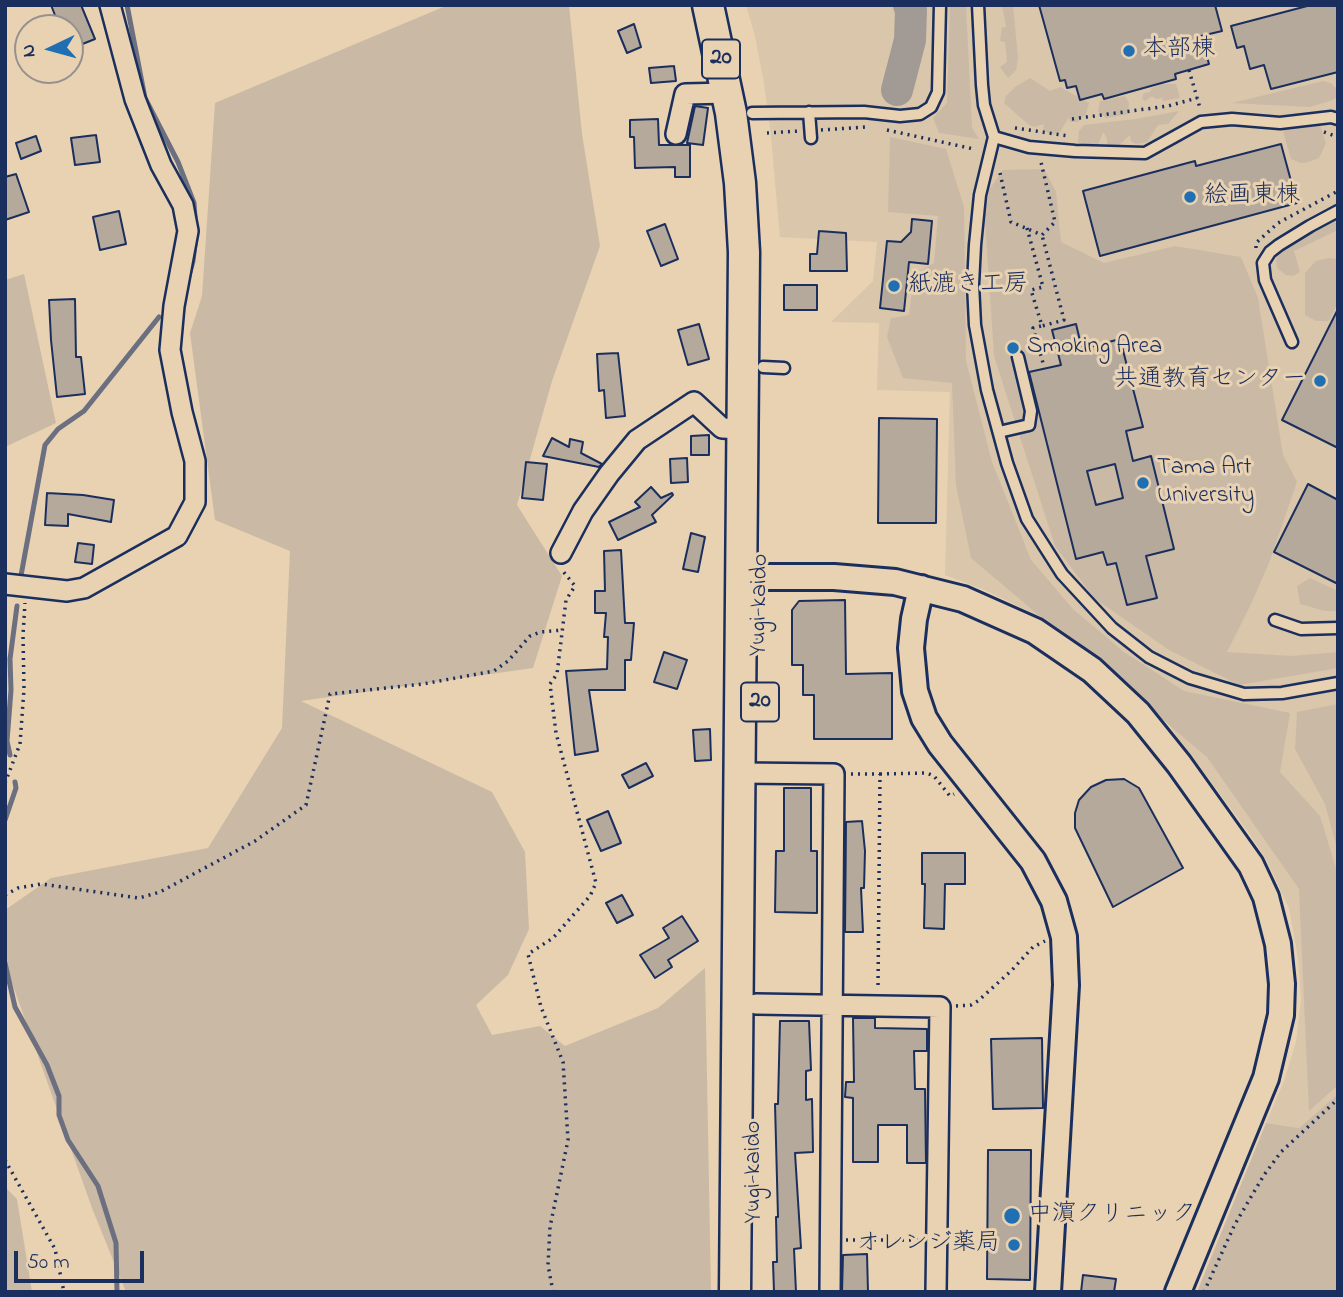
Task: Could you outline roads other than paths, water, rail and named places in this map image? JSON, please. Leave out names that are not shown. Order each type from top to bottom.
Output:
[{"type":"main road","name":"20","points":[[708,5],[744,113]]},
{"type":"main road","name":"Yugi-kaido","points":[[729,5],[744,113],[760,181],[774,368],[751,577]]},
{"type":"main road","name":"Yugi-kaido","points":[[735,1292],[749,773],[751,577],[743,429],[744,252],[740,183],[744,113]]},
{"type":"main road","name":"Yugi-kaido","points":[[749,773],[756,1004],[755,1292]]},
{"type":"street","points":[[5,584],[67,591],[83,588],[177,536],[195,502],[195,461],[170,351],[174,306],[188,231],[183,205],[161,165],[135,99],[110,5]]},
{"type":"street","points":[[676,134],[685,94],[744,113]]},
{"type":"street","points":[[561,553],[583,511],[637,440],[694,402],[722,428],[743,429]]},
{"type":"street","points":[[751,577],[867,579],[921,588],[985,607],[1035,631],[1077,658],[1111,686],[1156,734],[1251,864],[1266,897],[1279,944],[1282,1014],[1266,1078],[1178,1292]]},
{"type":"street","points":[[921,588],[912,635],[911,662],[915,691],[924,718],[940,744],[1033,861],[1054,901],[1064,937],[1066,985],[1048,1292]]},
{"type":"street","points":[[749,773],[834,774],[830,1292]]},
{"type":"street","points":[[756,1004],[940,1007],[936,1292]]},
{"type":"lane","points":[[744,113],[863,112],[914,116],[931,107],[938,92],[940,5]]},
{"type":"lane","points":[[978,5],[982,85],[995,137],[980,195],[973,284],[977,338],[987,390],[1027,519],[1062,574],[1112,628],[1149,657],[1190,678],[1244,694],[1282,693],[1338,683]]},
{"type":"lane","points":[[808,112],[811,135]]},
{"type":"lane","points":[[995,137],[1029,147],[1145,153],[1201,122],[1232,119],[1280,123],[1331,117],[1338,119]]},
{"type":"lane","points":[[1292,342],[1265,280],[1263,263],[1279,245],[1338,211]]},
{"type":"lane","points":[[999,432],[1029,425],[1031,411],[1018,357]]},
{"type":"lane","points":[[1275,620],[1301,629],[1338,628]]},
{"type":"waterway","points":[[127,5],[145,98],[178,162],[194,203],[195,217]]},
{"type":"waterway","points":[[897,90],[910,40],[909,5]]},
{"type":"waterway","points":[[188,279],[195,244]]},
{"type":"waterway","points":[[20,581],[45,445],[58,429],[84,411],[159,317]]},
{"type":"waterway","points":[[10,755],[7,741],[11,690],[10,659],[17,606]]},
{"type":"waterway","points":[[5,820],[16,788],[15,782]]},
{"type":"waterway","points":[[5,963],[15,1007],[47,1065],[59,1096],[59,1115],[68,1140],[98,1186],[116,1243],[117,1292]]},
{"type":"place","name":"本部棟","points":[[1129,51]]},
{"type":"place","name":"絵画東棟","points":[[1190,197]]},
{"type":"place","name":"紙漉き工房","points":[[894,286]]},
{"type":"place","name":"Smoking Area","points":[[1013,348]]},
{"type":"place","name":"共通教育センター","points":[[1320,381]]},
{"type":"place","name":"Tama Art University","points":[[1143,483]]},
{"type":"place","name":"中濵クリニック","points":[[1012,1216]]},
{"type":"place","name":"オレンジ薬局","points":[[1014,1245]]}]
